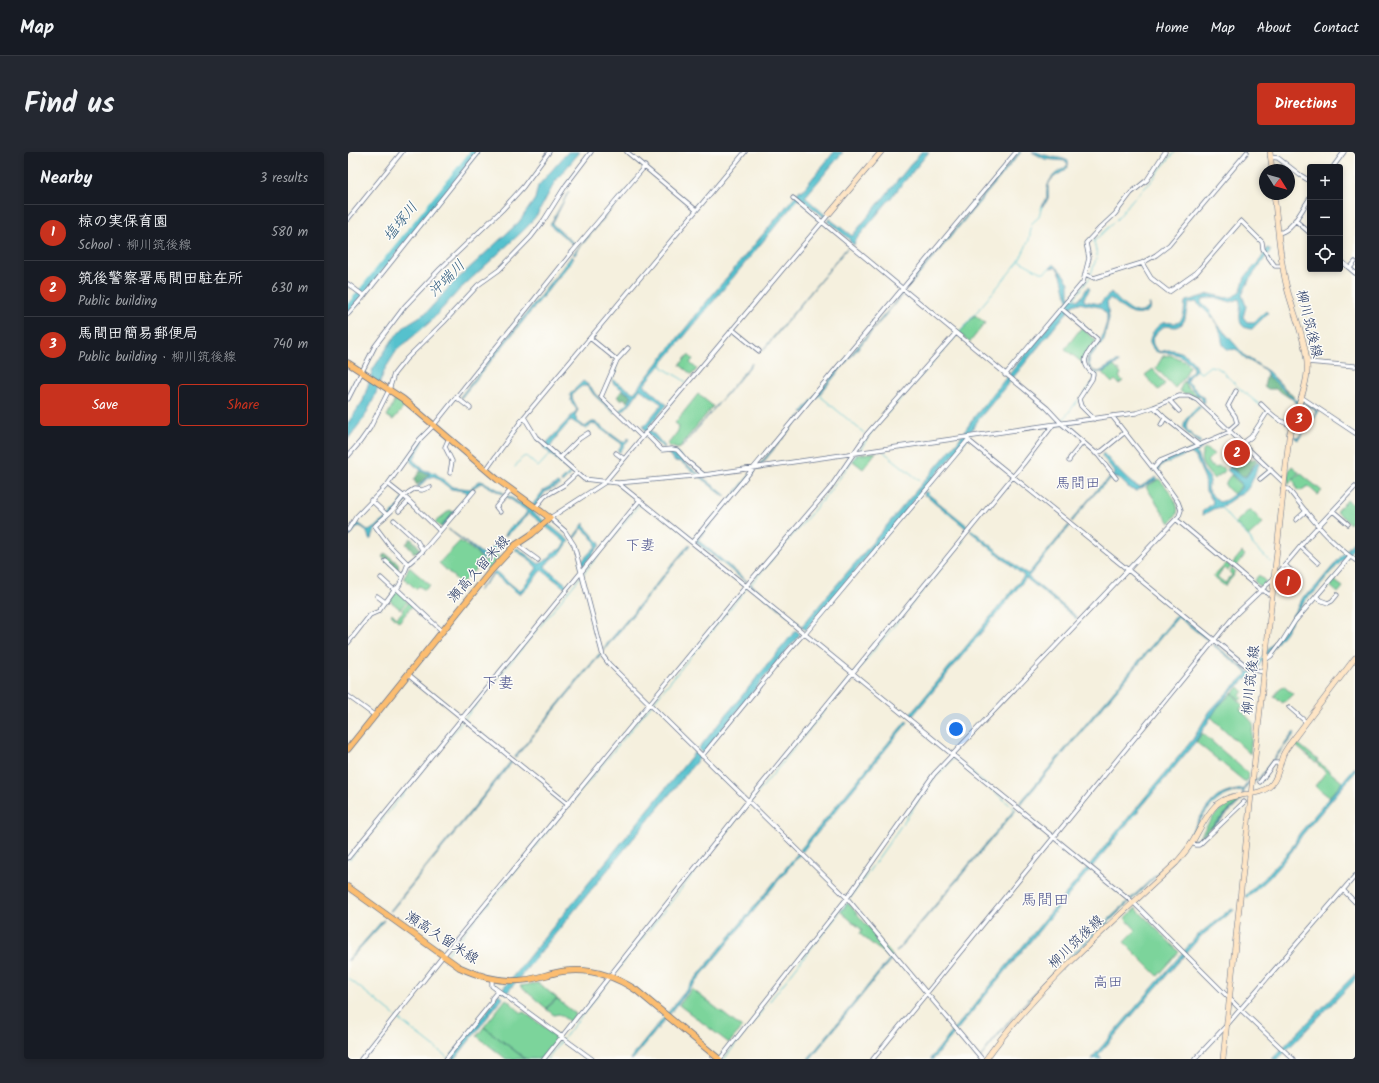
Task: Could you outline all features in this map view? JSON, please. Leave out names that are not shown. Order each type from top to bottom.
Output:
[{"type":"main road","points":[[829,214],[881,152]]},
{"type":"main road","points":[[1270,154],[1271,164]]},
{"type":"main road","name":"柳川筑後線","points":[[986,1059],[1006,1031],[1050,983],[1176,863],[1216,805],[1224,799],[1252,793],[1283,486],[1291,425],[1301,397],[1307,372],[1307,362],[1282,266],[1275,200]]},
{"type":"main road","points":[[348,363],[416,408],[486,470],[550,518]]},
{"type":"main road","name":"瀬高久留米線","points":[[348,749],[490,572],[516,544],[532,534],[550,518]]},
{"type":"main road","points":[[1223,1059],[1252,793],[1260,792],[1269,787],[1276,779],[1280,762],[1289,745],[1355,658]]},
{"type":"main road","name":"瀬高久留米線","points":[[348,887],[443,956],[459,967],[474,974],[492,979],[508,980],[525,980],[566,971],[584,971],[610,976],[636,990],[719,1059]]},
{"type":"street","points":[[348,219],[402,152]]},
{"type":"street","points":[[348,314],[479,152]]},
{"type":"street","points":[[348,399],[376,346],[405,306],[440,269],[502,210],[523,187],[549,152]]},
{"type":"street","points":[[348,456],[370,428],[394,374],[406,359],[444,322],[478,285],[499,270],[531,237],[544,220],[566,185],[591,152]]},
{"type":"street","points":[[627,152],[696,210]]},
{"type":"street","points":[[486,470],[524,417],[745,152]]},
{"type":"street","points":[[692,542],[1016,152]]},
{"type":"street","points":[[1006,375],[1083,282],[1089,258],[1086,243],[1114,214],[1131,193],[1147,180],[1165,152]]},
{"type":"street","points":[[1085,274],[1094,278],[1142,262],[1156,255],[1169,245],[1247,152]]},
{"type":"street","points":[[1335,164],[1344,152]]},
{"type":"street","points":[[1270,154],[1278,158],[1300,176],[1307,180]]},
{"type":"street","points":[[348,530],[356,517],[388,484],[420,439],[434,425],[573,251],[644,166]]},
{"type":"street","points":[[793,198],[823,221],[955,334],[1046,408],[1062,424],[1084,442],[1116,478]]},
{"type":"street","points":[[1279,233],[1285,232],[1309,200]]},
{"type":"street","points":[[829,214],[606,481],[598,488],[550,518],[565,531],[574,545],[603,656],[609,664],[847,898],[982,1059]]},
{"type":"street","points":[[1295,220],[1307,230]]},
{"type":"street","points":[[1142,262],[1151,278],[1169,292],[1196,273],[1241,221],[1262,242],[1263,248],[1275,266],[1282,266]]},
{"type":"street","points":[[1343,262],[1355,273]]},
{"type":"street","points":[[1350,268],[1355,262]]},
{"type":"street","points":[[348,284],[364,296]]},
{"type":"street","points":[[1061,308],[1098,341],[1085,356],[1087,369],[1093,374],[1092,379],[1079,399],[1081,406],[1094,419]]},
{"type":"street","points":[[732,329],[759,351]]},
{"type":"street","points":[[361,1059],[443,956],[649,704],[746,586],[830,488],[867,434],[955,334]]},
{"type":"street","points":[[590,338],[617,360]]},
{"type":"street","points":[[628,348],[617,360],[601,397],[643,435],[653,440],[662,450],[677,450],[688,462],[704,475]]},
{"type":"street","points":[[1307,362],[1355,366]]},
{"type":"street","points":[[1153,469],[1160,461],[1230,431],[1237,423],[1235,416],[1228,406],[1236,391]]},
{"type":"street","points":[[524,417],[536,437],[576,474],[584,479],[618,483],[704,475],[1136,413],[1179,396],[1188,396],[1197,400],[1270,470],[1283,486],[1288,489],[1318,527],[1343,552],[1355,560]]},
{"type":"street","points":[[456,397],[470,408]]},
{"type":"street","points":[[1301,397],[1355,433]]},
{"type":"street","points":[[1169,400],[1179,411]]},
{"type":"street","points":[[1261,404],[1284,423],[1291,425]]},
{"type":"street","points":[[1154,407],[1165,418],[1200,445]]},
{"type":"street","points":[[1243,444],[1251,437],[1268,411]]},
{"type":"street","points":[[719,1059],[847,898],[934,774],[1127,570],[1177,520],[1181,510],[1178,502],[1112,416]]},
{"type":"street","points":[[1161,425],[1165,418]]},
{"type":"street","points":[[544,1059],[748,801],[1053,425]]},
{"type":"street","points":[[560,458],[579,439],[588,433]]},
{"type":"street","points":[[1095,453],[1102,451],[1124,433]]},
{"type":"street","points":[[449,438],[446,447],[452,461],[450,473]]},
{"type":"street","points":[[968,438],[1127,570],[1250,669],[1264,672]]},
{"type":"street","points":[[702,756],[784,656],[968,438]]},
{"type":"street","points":[[1069,461],[1084,442]]},
{"type":"street","points":[[616,453],[624,459]]},
{"type":"street","points":[[1260,479],[1270,470]]},
{"type":"street","points":[[536,507],[545,496],[564,485],[576,474]]},
{"type":"street","points":[[618,483],[1134,903],[1240,1009],[1293,1059]]},
{"type":"street","points":[[388,484],[409,501],[440,531]]},
{"type":"street","points":[[408,564],[390,546],[375,526],[394,508],[403,496],[414,489],[422,490],[430,486]]},
{"type":"street","points":[[873,1059],[1235,615],[1274,578],[1355,487]]},
{"type":"street","points":[[500,512],[496,506],[511,490]]},
{"type":"street","points":[[348,643],[370,615],[379,611],[396,589],[408,564],[423,551],[474,491]]},
{"type":"street","points":[[371,500],[387,515]]},
{"type":"street","points":[[348,858],[640,500]]},
{"type":"street","points":[[399,511],[409,501]]},
{"type":"street","points":[[1296,520],[1306,511]]},
{"type":"street","points":[[1333,511],[1348,524]]},
{"type":"street","points":[[394,520],[417,541],[423,551]]},
{"type":"street","points":[[1177,520],[1262,590],[1268,594],[1272,594]]},
{"type":"street","points":[[516,544],[538,560]]},
{"type":"street","points":[[1301,547],[1318,563]]},
{"type":"street","points":[[1265,660],[1271,656],[1291,626],[1350,557]]},
{"type":"street","points":[[386,561],[403,577]]},
{"type":"street","points":[[1285,565],[1298,577]]},
{"type":"street","points":[[381,578],[396,589],[442,632]]},
{"type":"street","points":[[1316,597],[1328,603],[1337,595]]},
{"type":"street","points":[[377,596],[385,602]]},
{"type":"street","points":[[408,674],[568,804]]},
{"type":"street","points":[[348,696],[374,715]]},
{"type":"street","points":[[1289,707],[1306,722]]},
{"type":"street","points":[[1260,782],[1274,763],[1280,762]]},
{"type":"street","points":[[1191,843],[1199,845],[1244,802]]},
{"type":"street","points":[[1195,1059],[1226,1026],[1355,876]]},
{"type":"street","points":[[1343,890],[1355,902]]},
{"type":"street","points":[[492,979],[492,986],[498,991],[592,1059]]},
{"type":"street","points":[[446,1059],[498,991]]},
{"type":"green space","points":[[975,315],[985,323],[970,342],[959,333]]},
{"type":"green space","points":[[1081,328],[1096,340],[1083,358],[1084,364],[1065,349]]},
{"type":"green space","points":[[688,355],[693,359],[690,363],[697,369],[692,375],[680,365]]},
{"type":"green space","points":[[1170,355],[1185,361],[1190,366],[1183,379],[1175,388],[1156,368],[1163,356]]},
{"type":"green space","points":[[1114,366],[1121,374],[1119,377],[1123,381],[1119,384],[1115,380],[1112,383],[1102,373]]},
{"type":"green space","points":[[1153,369],[1165,384],[1158,390],[1145,375]]},
{"type":"green space","points":[[1270,373],[1294,397],[1290,398],[1276,389],[1268,389],[1264,386],[1267,374]]},
{"type":"green space","points":[[1184,381],[1187,387],[1199,397],[1198,398],[1188,393],[1184,394],[1180,391]]},
{"type":"green space","points":[[622,390],[631,396],[627,402],[624,398],[621,400],[617,397]]},
{"type":"green space","points":[[698,394],[713,406],[678,449],[669,446],[668,444],[678,431],[679,426],[675,423]]},
{"type":"green space","points":[[396,398],[406,405],[393,420],[387,416]]},
{"type":"green space","points":[[1205,448],[1214,454],[1207,461],[1211,467],[1213,466],[1215,468],[1220,466],[1225,470],[1214,479],[1203,465],[1201,457]]},
{"type":"green space","points":[[876,452],[863,469],[853,461],[857,455]]},
{"type":"green space","points":[[1241,456],[1252,460],[1254,458],[1257,460],[1246,476],[1242,476],[1229,465]]},
{"type":"green space","points":[[1292,466],[1299,472],[1288,485],[1289,470]]},
{"type":"green space","points":[[420,471],[429,474],[417,485],[414,480]]},
{"type":"green space","points":[[1300,473],[1322,491],[1318,495],[1308,486],[1300,491],[1296,489],[1296,484],[1293,481]]},
{"type":"green space","points":[[1231,475],[1242,485],[1234,494],[1226,485]]},
{"type":"green space","points":[[1159,479],[1172,495],[1178,509],[1175,517],[1170,523],[1146,487]]},
{"type":"green space","points":[[1347,500],[1355,506],[1355,518],[1350,524],[1336,511]]},
{"type":"green space","points":[[1250,509],[1263,523],[1249,536],[1235,523]]},
{"type":"green space","points":[[450,510],[453,512],[440,527],[435,522]]},
{"type":"green space","points":[[411,538],[420,548],[420,550],[414,553],[406,544]]},
{"type":"green space","points":[[460,541],[477,553],[483,562],[461,584],[439,563]]},
{"type":"green space","points":[[1242,552],[1245,555],[1236,566],[1232,564]]},
{"type":"green space","points":[[385,553],[398,563],[399,568],[397,570],[382,557]]},
{"type":"green space","points":[[495,553],[499,558],[488,570],[482,564]]},
{"type":"green space","points":[[1227,563],[1231,567],[1227,571],[1224,568],[1217,577],[1225,583],[1232,575],[1229,572],[1232,569],[1235,571],[1233,574],[1234,575],[1225,586],[1213,577]]},
{"type":"green space","points":[[409,567],[430,585],[425,590],[419,586],[416,589],[404,578]]},
{"type":"green space","points":[[1259,575],[1266,582],[1262,588],[1254,581]]},
{"type":"green space","points":[[1332,579],[1343,587],[1338,593],[1328,584]]},
{"type":"green space","points":[[397,590],[408,601],[400,609],[389,600]]},
{"type":"green space","points":[[409,602],[413,605],[399,622],[391,614],[392,613],[397,618],[403,611],[402,609]]},
{"type":"green space","points":[[1283,686],[1293,694],[1283,703],[1274,696]]},
{"type":"green space","points":[[1239,687],[1243,691],[1240,695],[1242,697],[1240,700],[1233,693]]},
{"type":"green space","points":[[1232,693],[1243,705],[1240,709],[1253,723],[1250,754],[1211,717],[1217,708]]},
{"type":"green space","points":[[1202,733],[1248,773],[1247,781],[1244,781],[1196,742]]},
{"type":"green space","points":[[1296,742],[1318,760],[1316,763],[1294,744]]},
{"type":"green space","points":[[1318,762],[1342,782],[1329,797],[1315,786],[1326,772],[1317,764]]},
{"type":"green space","points":[[1240,800],[1199,838],[1215,814],[1232,802]]},
{"type":"green space","points":[[848,903],[892,955],[889,958],[860,934],[862,930],[841,912]]},
{"type":"green space","points":[[1136,908],[1179,952],[1158,976],[1124,942],[1136,930],[1125,918]]},
{"type":"green space","points":[[538,983],[557,998],[546,1008],[520,986]]},
{"type":"green space","points":[[692,989],[742,1028],[729,1043],[679,1005]]},
{"type":"green space","points":[[506,999],[522,1013],[524,1012],[559,1038],[542,1059],[526,1059],[484,1027]]},
{"type":"green space","points":[[557,999],[576,1014],[570,1022],[559,1014],[554,1015],[546,1009]]},
{"type":"green space","points":[[484,1027],[525,1059],[506,1059],[477,1036]]},
{"type":"water","name":"沖端川","points":[[568,152],[580,152],[556,180],[537,215],[526,228],[459,290],[430,322],[397,350],[385,369],[374,398],[364,418],[348,439],[348,423],[363,401],[373,369],[393,339],[406,325],[427,312],[450,286],[519,222],[535,199],[538,186]]},
{"type":"water","points":[[834,152],[843,152],[805,197],[824,214],[826,214],[823,218],[823,216],[802,200],[801,201],[798,199],[644,385],[667,405],[648,427],[665,447],[664,448],[648,434],[643,427],[662,404],[640,389],[630,404],[620,413],[619,411],[627,404],[632,396],[613,383],[612,379],[634,393],[708,300],[800,190],[802,191]]},
{"type":"water","points":[[921,152],[929,152],[854,242],[854,245],[829,222],[827,222],[830,218],[852,236]]},
{"type":"water","points":[[1019,152],[1021,152],[907,289],[906,288]]},
{"type":"water","points":[[1032,152],[1063,159],[1068,161],[1068,164],[1065,161],[1045,159]]},
{"type":"water","points":[[1068,164],[1065,170],[1050,181]]},
{"type":"water","points":[[647,166],[575,255],[573,254]]},
{"type":"water","points":[[1049,184],[1048,198],[1042,206],[1047,198],[1047,187]]},
{"type":"water","points":[[569,191],[552,224],[576,245],[575,246],[550,225]]},
{"type":"water","points":[[847,248],[763,351],[762,351]]},
{"type":"water","points":[[1267,248],[1271,250],[1249,280],[1242,295],[1246,306],[1243,317],[1247,322],[1254,322],[1266,311],[1268,313],[1252,329],[1246,328],[1240,322],[1239,299],[1231,302],[1214,297],[1203,299],[1201,303],[1209,310],[1219,326],[1245,356],[1269,372],[1295,400],[1304,401],[1318,411],[1316,416],[1298,440],[1287,432],[1298,438],[1314,417],[1316,411],[1304,402],[1299,404],[1295,402],[1274,381],[1269,379],[1264,369],[1246,359],[1236,349],[1232,350],[1226,348],[1222,342],[1221,333],[1216,322],[1196,302],[1188,304],[1185,319],[1182,324],[1176,327],[1165,326],[1155,335],[1153,338],[1153,345],[1160,352],[1174,350],[1183,353],[1190,358],[1196,370],[1189,376],[1187,381],[1203,397],[1205,401],[1204,403],[1202,402],[1202,399],[1185,382],[1186,377],[1193,370],[1192,364],[1175,354],[1158,352],[1152,348],[1150,343],[1152,334],[1160,324],[1177,323],[1181,320],[1184,314],[1185,302],[1210,294],[1226,298],[1233,297],[1241,290],[1245,277],[1261,259]]},
{"type":"water","points":[[572,256],[574,258],[461,398],[460,397]]},
{"type":"water","points":[[1054,264],[1069,283],[1069,297],[1077,300],[1080,299],[1088,287],[1090,289],[1084,298],[1084,301],[1100,304],[1111,292],[1128,309],[1134,311],[1144,311],[1149,307],[1148,304],[1150,304],[1149,310],[1144,313],[1133,314],[1128,312],[1110,298],[1107,302],[1109,318],[1104,340],[1089,358],[1089,365],[1094,371],[1089,368],[1087,362],[1088,356],[1101,341],[1107,322],[1107,315],[1099,307],[1079,303],[1073,305],[978,420],[965,442],[923,490],[925,493],[922,491],[806,630],[749,584],[751,584],[802,626],[958,441],[975,416],[1069,301],[1059,271],[1056,267],[1050,268]]},
{"type":"water","points":[[902,294],[804,413],[802,412]]},
{"type":"water","points":[[1118,362],[1118,363],[1104,371],[1099,372]]},
{"type":"water","points":[[752,363],[752,364],[680,449]]},
{"type":"water","points":[[583,381],[591,387],[595,394],[615,412],[614,413],[594,395],[588,386],[582,386],[574,392],[572,397],[578,410],[575,415],[577,421],[585,427],[592,422],[595,422],[622,442],[625,442],[628,438],[629,439],[619,453],[618,450],[622,444],[594,424],[586,429],[571,420],[558,435],[549,449],[572,473],[562,483],[561,481],[570,472],[543,447],[577,410],[571,401],[570,394]]},
{"type":"water","points":[[1199,405],[1201,407],[1190,418],[1186,424],[1186,428],[1201,442],[1199,443],[1186,432],[1184,425],[1187,417]]},
{"type":"water","points":[[802,415],[760,466],[759,465]]},
{"type":"water","points":[[422,439],[424,441],[413,460],[424,470],[435,473],[452,487],[470,489],[476,483],[482,481],[530,508],[543,491],[558,483],[560,485],[545,492],[532,512],[569,541],[561,553],[551,559],[545,566],[567,585],[565,588],[541,570],[528,587],[519,594],[494,574],[478,591],[495,571],[518,590],[522,589],[537,568],[529,559],[515,550],[517,548],[539,564],[550,558],[552,553],[562,548],[565,542],[529,513],[513,530],[505,536],[509,529],[525,515],[527,511],[506,496],[482,483],[473,488],[442,528],[441,527],[464,499],[467,493],[465,491],[451,489],[434,476],[429,478],[418,488],[417,487],[430,474],[423,472],[411,462],[410,459]]},
{"type":"water","points":[[1203,445],[1200,450],[1196,452],[1203,470],[1209,477],[1209,492],[1219,502],[1228,498],[1241,488],[1241,483],[1227,470],[1230,467],[1242,477],[1246,477],[1258,461],[1260,463],[1245,492],[1235,496],[1221,507],[1213,509],[1203,515],[1202,512],[1212,504],[1213,501],[1206,491],[1205,479],[1195,456],[1190,453],[1160,466],[1159,471],[1157,471],[1157,468],[1160,463]]},
{"type":"water","points":[[667,451],[674,451],[678,453],[685,463],[726,496],[725,497],[681,462],[674,461]]},
{"type":"water","points":[[1103,453],[1126,478],[1136,486],[1140,487],[1156,477],[1157,479],[1136,491],[1130,489],[1118,477],[1113,478],[1100,488],[1072,522],[1071,521],[1099,487],[1115,474],[1102,456]]},
{"type":"water","points":[[754,470],[755,471],[698,540],[747,581],[746,582],[695,541]]},
{"type":"water","points":[[927,491],[929,493],[928,494],[969,527],[967,529],[924,495]]},
{"type":"water","points":[[403,499],[407,501],[391,519],[373,532],[371,539],[369,539],[364,529],[358,526],[348,538],[358,523],[369,531],[379,524],[392,514]]},
{"type":"water","points":[[584,523],[584,526],[600,545],[583,566],[581,565],[582,561],[596,546],[591,536],[582,528],[574,539],[573,538]]},
{"type":"water","points":[[1069,525],[1070,526],[1028,577],[1078,618],[1077,619],[1026,578],[911,718],[909,716],[1024,576],[970,531],[972,530],[1028,574]]},
{"type":"water","points":[[448,529],[483,554],[489,552],[500,539],[503,539],[493,552],[484,560],[476,551]]},
{"type":"water","points":[[1355,540],[1355,546],[1349,554],[1314,593],[1307,598],[1298,610],[1285,633],[1257,668],[1253,668],[1283,631],[1304,596],[1313,590]]},
{"type":"water","points":[[689,544],[690,545],[604,650],[603,649]]},
{"type":"water","points":[[1178,614],[1211,641],[1210,642],[1178,617],[1020,805],[1019,804]]},
{"type":"water","points":[[796,630],[800,634],[703,753],[698,749]]},
{"type":"water","points":[[1214,644],[1249,672],[1254,672],[1231,692],[1218,706],[1196,741],[933,1059],[930,1059],[1193,739],[1210,711],[1248,673],[1213,645]]},
{"type":"water","points":[[600,653],[601,654],[514,758]]},
{"type":"water","points":[[906,721],[908,722],[802,852],[800,850]]},
{"type":"water","points":[[1294,732],[1295,733],[1258,780],[1248,784],[1244,790],[1243,799],[1211,829],[1242,799],[1243,791],[1224,796],[1216,801],[1204,814],[1189,839],[1198,840],[1209,831],[1199,841],[1188,840],[1175,858],[1046,982],[1018,1011],[1049,978],[1074,953],[1176,855],[1202,815],[1213,801],[1225,793],[1244,789],[1246,784],[1259,778]]},
{"type":"water","points":[[695,752],[700,757],[506,994],[501,991]]},
{"type":"water","points":[[512,760],[513,761],[390,911]]},
{"type":"water","points":[[1355,767],[1355,772],[1302,835],[1292,851],[1269,878],[1247,898],[1245,896],[1291,849],[1299,834]]},
{"type":"water","points":[[1015,809],[1016,810],[896,952]]},
{"type":"water","points":[[798,853],[800,854],[633,1059],[630,1059]]},
{"type":"water","points":[[1232,908],[1234,910],[1200,937],[1098,1055],[1102,1059],[1091,1059],[1198,935]]},
{"type":"water","points":[[383,920],[380,926],[348,961],[348,960]]},
{"type":"water","points":[[892,956],[893,957],[810,1059],[808,1059]]},
{"type":"water","points":[[1355,974],[1355,980],[1278,1059],[1272,1059]]},
{"type":"water","points":[[498,994],[503,997],[455,1059],[448,1059],[491,1006]]},
{"type":"water","points":[[1017,1012],[979,1059],[1001,1031]]},
{"type":"waterway","name":"塩塚川","points":[[348,309],[474,152]]},
{"type":"waterway","points":[[1091,274],[1097,256],[1094,241],[1118,218],[1132,200],[1151,182],[1175,152]]},
{"type":"waterway","points":[[959,333],[1019,261],[1029,240],[1032,223],[1039,217],[1042,206]]},
{"type":"waterway","points":[[1020,261],[1040,272],[1044,272],[1050,268]]},
{"type":"waterway","points":[[1074,299],[1090,277]]},
{"type":"waterway","points":[[859,452],[871,432],[957,335]]},
{"type":"waterway","points":[[663,361],[662,367],[686,382]]},
{"type":"waterway","points":[[1196,370],[1201,373],[1210,366],[1216,367],[1261,406]]},
{"type":"waterway","points":[[612,379],[616,369]]},
{"type":"waterway","points":[[1082,397],[1096,378],[1097,375],[1095,372]]},
{"type":"waterway","points":[[819,395],[864,433]]},
{"type":"waterway","points":[[1063,420],[1078,400]]},
{"type":"waterway","points":[[884,452],[920,481]]},
{"type":"waterway","points":[[515,467],[521,459],[526,456],[538,467],[550,454]]},
{"type":"waterway","points":[[751,584],[830,491],[857,454]]},
{"type":"waterway","points":[[584,573],[640,503]]},
{"type":"waterway","points":[[1221,507],[1231,520],[1250,538],[1253,545],[1272,563]]},
{"type":"waterway","points":[[751,801],[964,540]]},
{"type":"waterway","points":[[350,859],[581,576]]},
{"type":"waterway","points":[[448,953],[746,589]]},
{"type":"waterway","points":[[850,898],[934,779],[954,758],[1015,809]]},
{"type":"waterway","points":[[614,974],[749,803]]},
{"type":"waterway","points":[[724,1059],[847,903]]},
{"type":"waterway","points":[[348,978],[394,1015]]},
{"type":"waterway","points":[[565,1037],[608,982]]},
{"type":"waterway","points":[[396,1017],[447,1057]]},
{"type":"waterway","points":[[547,1059],[563,1039]]},
{"type":"waterway","points":[[992,1059],[996,1053]]},
{"type":"place","name":"馬間田簡易郵便局","points":[[1299,419]]},
{"type":"place","name":"筑後警察署馬間田駐在所","points":[[1237,453]]},
{"type":"place","name":"椋の実保育園","points":[[1288,582]]},
{"type":"district","name":"馬間田","points":[[1078,484]]},
{"type":"district","name":"下妻","points":[[640,546]]},
{"type":"district","name":"下妻","points":[[498,683]]},
{"type":"district","name":"馬間田","points":[[1045,900]]},
{"type":"district","name":"高田","points":[[1108,983]]}]
